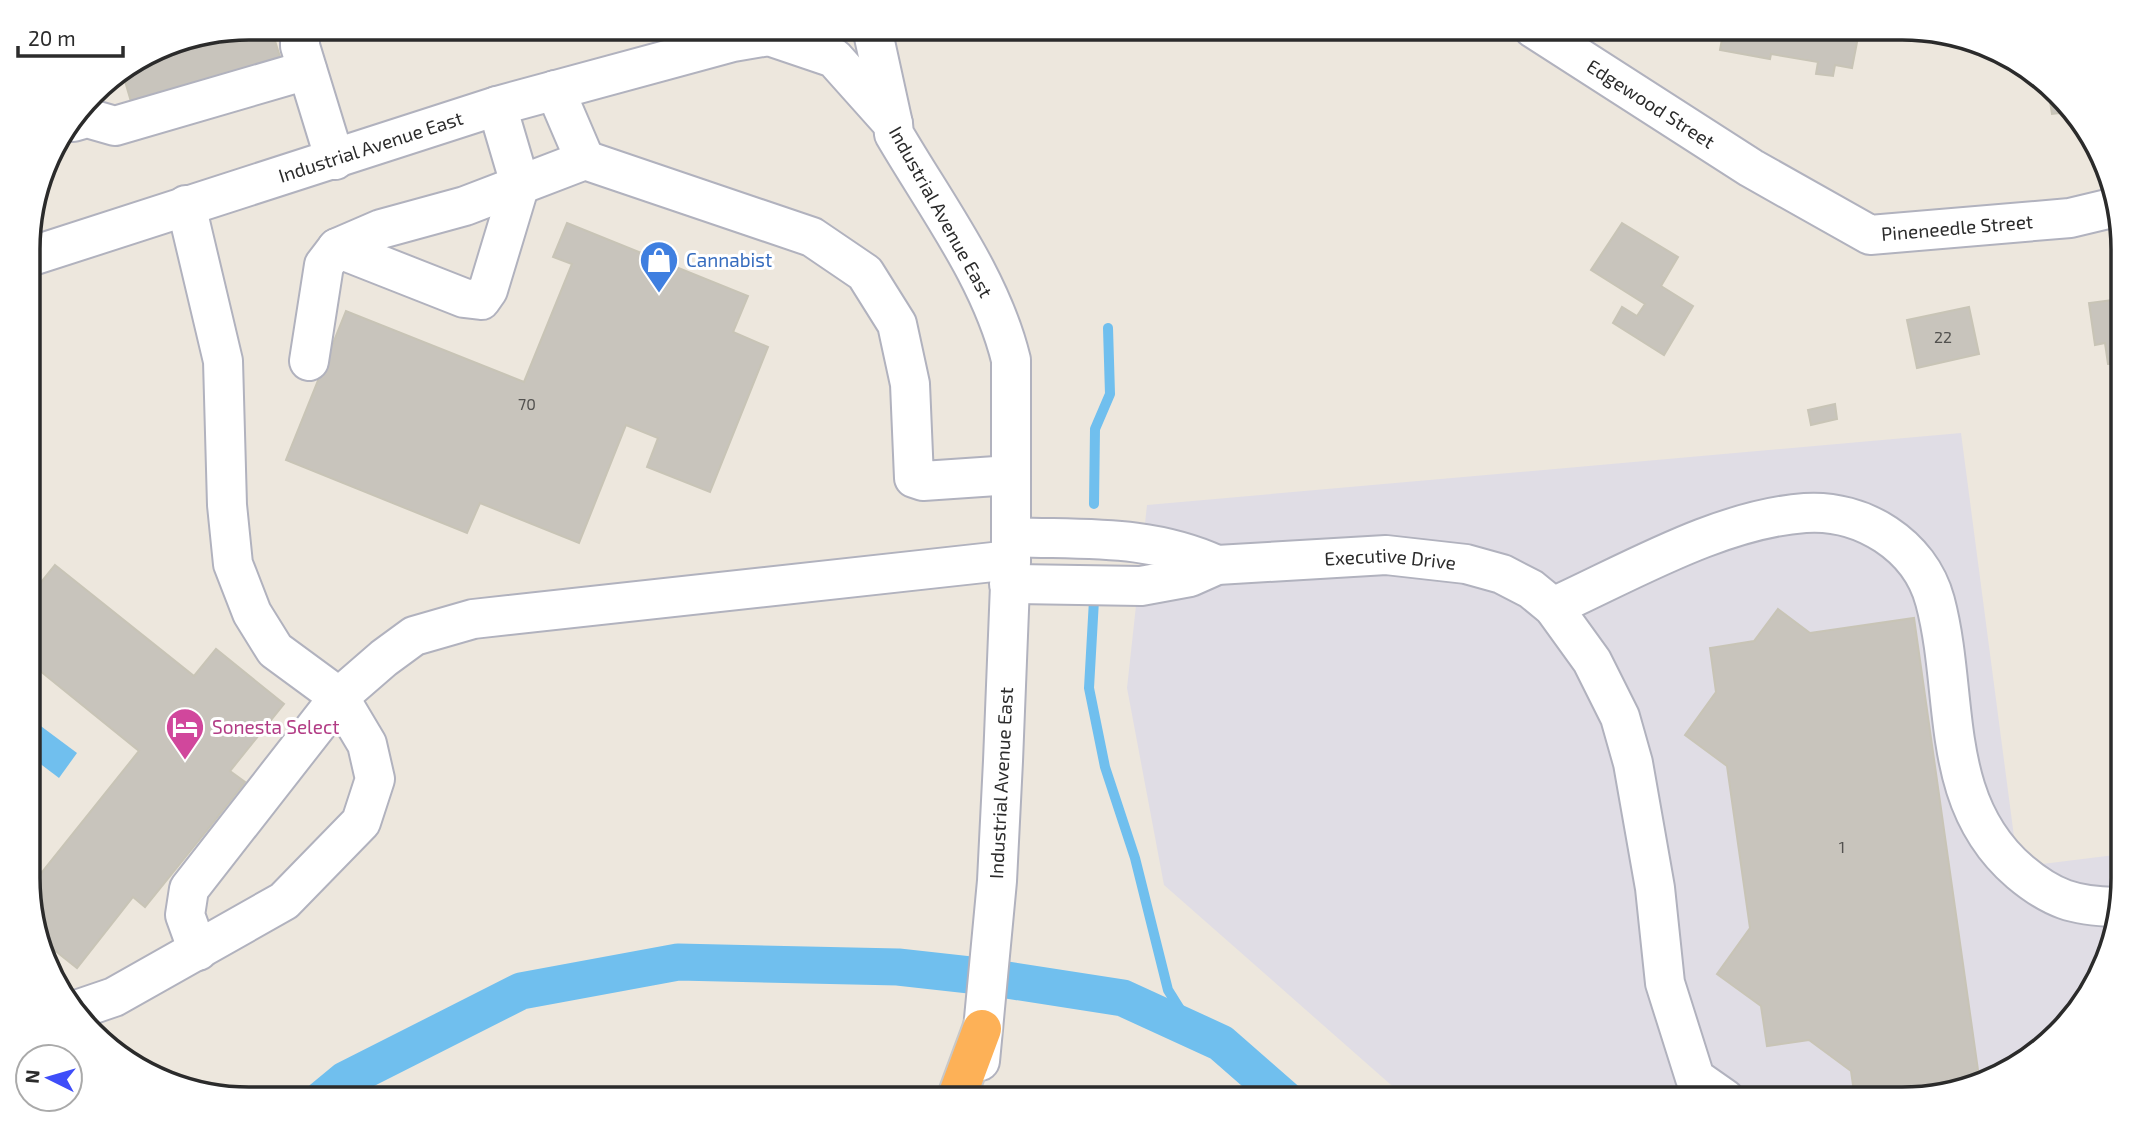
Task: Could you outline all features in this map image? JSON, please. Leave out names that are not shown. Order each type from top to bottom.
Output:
[{"type":"highway","points":[[961,1087],[982,1029]]},
{"type":"street","name":"Edgewood Street","points":[[1552,40],[1768,177]]},
{"type":"street","points":[[300,41],[335,160]]},
{"type":"street","name":"Industrial Avenue East","points":[[41,253],[497,106],[741,41]]},
{"type":"street","name":"Industrial Avenue East","points":[[783,41],[834,58],[893,124],[894,134],[989,296],[1003,329],[1011,360],[1013,396],[1010,560],[997,881],[977,1087]]},
{"type":"street","points":[[875,41],[893,124]]},
{"type":"street","points":[[87,118],[115,126],[307,70]]},
{"type":"street","points":[[555,90],[585,160]]},
{"type":"street","points":[[337,248],[464,298],[481,300],[488,290],[520,184],[497,106]]},
{"type":"street","points":[[309,361],[324,265],[337,248],[381,229],[465,206],[585,160],[811,237],[865,273],[897,324],[910,384],[914,478],[923,481],[1011,475]]},
{"type":"street","name":"Pineneedle Street","points":[[1768,177],[1870,235],[2070,218],[2107,210]]},
{"type":"street","points":[[85,1006],[114,998],[284,901],[362,822],[375,779],[367,744],[339,697],[275,650],[252,613],[233,564],[227,505],[223,361],[186,205]]},
{"type":"street","points":[[1553,607],[1727,529],[1806,513],[1859,519],[1910,553],[1934,599],[1960,771],[1974,816],[2003,857],[2044,891],[2082,906],[2108,907]]},
{"type":"street","name":"Executive Drive","points":[[198,951],[185,915],[189,890],[339,697],[414,636],[473,619],[1010,560],[1148,542],[1173,547],[1217,565],[1386,555],[1426,557],[1502,574],[1531,589],[1553,607],[1592,661],[1620,717],[1633,763],[1653,875],[1665,983],[1695,1078],[1706,1086]]},
{"type":"shaded area","points":[[1961,433],[2018,867],[2111,855],[2107,918],[2100,945],[2089,970],[2059,1015],[2039,1035],[1994,1065],[1969,1076],[1942,1083],[1915,1086],[1393,1086],[1164,885],[1127,688],[1147,505]]},
{"type":"water","points":[[40,726],[77,753],[59,778],[40,764]]},
{"type":"building","points":[[1722,40],[1857,40],[1852,68],[1835,65],[1833,76],[1816,74],[1818,62],[1771,54],[1770,59],[1720,50]]},
{"type":"building","points":[[275,41],[281,60],[132,105],[125,82],[169,56],[209,44]]},
{"type":"building","points":[[2050,103],[2060,113],[2052,114]]},
{"type":"building","points":[[567,223],[748,296],[733,332],[768,347],[710,492],[647,467],[658,438],[626,425],[579,543],[480,503],[467,533],[286,460],[346,311],[524,382],[572,264],[553,257]]},
{"type":"building","points":[[1622,223],[1678,257],[1661,286],[1693,306],[1664,355],[1613,323],[1622,307],[1637,316],[1645,304],[1591,270]]},
{"type":"building","points":[[2111,300],[2111,364],[2108,364],[2105,343],[2095,345],[2089,303]]},
{"type":"building","points":[[1969,307],[1979,354],[1917,368],[1907,320]]},
{"type":"building","points":[[1835,404],[1837,419],[1811,425],[1808,410]]},
{"type":"building","name":"Sonesta Select","points":[[55,565],[194,676],[216,649],[284,704],[230,771],[245,782],[145,907],[133,897],[77,968],[53,949],[42,905],[40,875],[139,751],[40,671],[40,583]]},
{"type":"building","points":[[1778,609],[1810,633],[1914,618],[1978,1072],[1942,1083],[1853,1086],[1851,1071],[1809,1040],[1767,1046],[1761,1006],[1717,974],[1750,928],[1727,766],[1685,735],[1716,692],[1710,648],[1754,641]]},
{"type":"waterway","points":[[1094,504],[1095,429],[1110,394],[1108,328]]},
{"type":"waterway","points":[[1094,600],[1089,688],[1105,767],[1135,858],[1168,990],[1193,1030]]},
{"type":"waterway","points":[[337,1087],[345,1080],[521,991],[678,962],[898,967],[988,977],[1123,998],[1221,1043],[1271,1086]]},
{"type":"place","name":"Cannabist","points":[[659,294]]},
{"type":"place","name":"Sonesta Select","points":[[185,761]]}]
